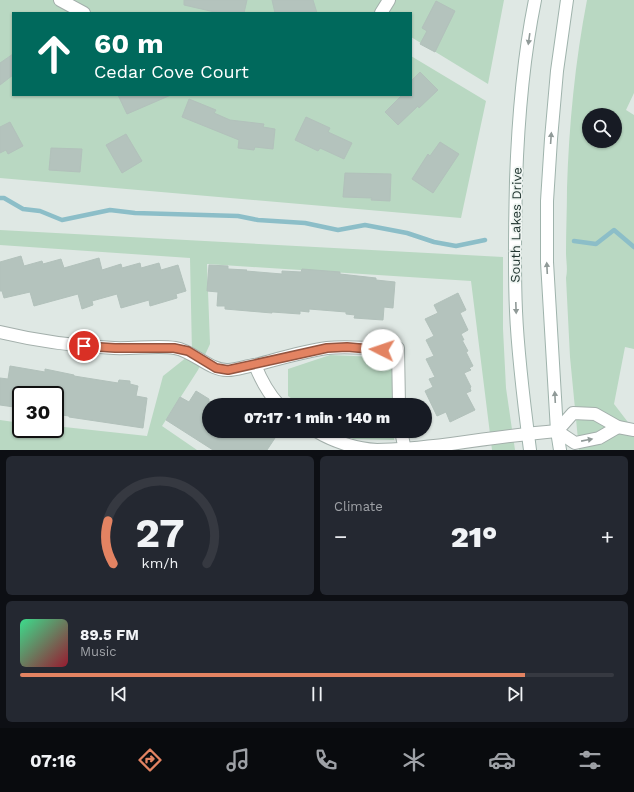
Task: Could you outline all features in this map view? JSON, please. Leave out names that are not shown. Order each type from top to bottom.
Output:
[{"type":"street","points":[[60,0],[82,12]]},
{"type":"street","points":[[382,12],[389,0]]},
{"type":"street","name":"South Lakes Drive","points":[[530,450],[516,319],[515,244],[518,138],[524,76],[535,0]]},
{"type":"street","points":[[560,450],[557,431],[547,262],[547,201],[557,71],[567,0]]},
{"type":"street","points":[[0,332],[68,344],[115,348],[174,348],[188,351],[216,368],[228,370],[327,348],[347,347],[382,350],[398,348],[399,398]]},
{"type":"street","points":[[255,365],[262,381],[272,398]]},
{"type":"street","points":[[557,431],[573,413],[594,414],[618,427],[634,430]]},
{"type":"street","points":[[330,438],[357,447],[377,450],[405,449],[557,431],[575,443],[599,438],[618,427]]},
{"type":"street","points":[[403,438],[405,449]]},
{"type":"green space","points":[[0,0],[504,0],[488,84],[412,38],[412,12],[12,12],[12,96],[412,96],[412,57],[486,101],[461,218],[0,178]]},
{"type":"green space","points":[[587,0],[634,0],[634,93],[626,110],[634,115],[634,349],[625,347],[614,404],[634,430],[634,450],[579,450],[570,357],[566,278],[569,141],[576,70]]},
{"type":"green space","points":[[0,230],[503,257],[503,329],[506,388],[515,450],[492,450],[471,281],[207,264],[210,344],[198,370],[162,426],[197,450],[0,450],[0,420],[12,422],[12,438],[64,438],[64,427],[147,436],[163,376],[192,353],[190,258],[0,245]]},
{"type":"green space","points":[[330,355],[377,357],[391,356],[393,398],[291,398],[288,396],[288,369]]},
{"type":"green space","points":[[352,438],[394,438],[394,440]]},
{"type":"building","points":[[184,0],[247,0],[244,12],[215,12],[184,5]]},
{"type":"building","points":[[272,0],[313,0],[317,12],[275,12]]},
{"type":"building","points":[[436,1],[455,11],[435,52],[420,44],[427,31],[422,28]]},
{"type":"building","points":[[12,55],[12,76],[0,85],[0,63]]},
{"type":"building","points":[[420,72],[438,90],[398,125],[385,112],[401,96],[412,96],[412,80]]},
{"type":"building","points":[[118,96],[169,96],[127,114]]},
{"type":"building","points":[[189,99],[216,110],[214,113],[230,120],[264,124],[263,127],[275,129],[273,149],[255,147],[254,150],[238,148],[239,140],[182,117]]},
{"type":"building","points":[[306,117],[330,128],[328,132],[352,143],[344,159],[320,148],[318,151],[295,140]]},
{"type":"building","points":[[10,122],[23,146],[8,154],[6,150],[0,153],[0,127]]},
{"type":"building","points":[[126,134],[142,161],[122,173],[106,145]]},
{"type":"building","points":[[440,142],[459,154],[433,193],[412,179],[428,154],[430,156]]},
{"type":"building","points":[[51,148],[82,149],[80,172],[49,170]]},
{"type":"building","points":[[345,173],[391,174],[390,201],[371,200],[372,198],[343,197]]},
{"type":"building","points":[[21,256],[24,266],[42,261],[43,264],[61,259],[64,268],[99,258],[102,270],[121,264],[122,268],[140,263],[141,268],[159,263],[161,270],[178,265],[186,291],[176,294],[177,298],[150,306],[149,300],[121,308],[117,294],[92,301],[93,305],[82,309],[78,294],[34,306],[30,292],[4,298],[2,291],[0,291],[0,262]]},
{"type":"building","points":[[209,265],[228,266],[228,269],[282,274],[282,271],[301,272],[302,269],[340,272],[340,274],[376,278],[376,280],[395,282],[393,308],[384,307],[383,320],[354,318],[355,315],[346,314],[346,312],[309,309],[309,312],[300,311],[300,314],[225,309],[225,306],[217,306],[218,292],[207,291]]},
{"type":"building","points":[[458,293],[466,310],[460,313],[468,330],[461,334],[464,340],[462,340],[468,351],[466,352],[473,366],[469,368],[471,370],[464,373],[471,387],[471,391],[466,393],[475,410],[450,422],[446,412],[437,416],[432,406],[432,398],[428,398],[425,391],[433,387],[429,379],[435,377],[426,359],[434,356],[426,340],[434,336],[425,319],[438,313],[434,305]]},
{"type":"building","points":[[10,366],[45,372],[45,369],[74,376],[118,383],[119,380],[130,381],[130,384],[138,386],[136,396],[147,398],[143,428],[64,415],[64,386],[12,386],[12,407],[0,405],[0,378],[8,379]]},
{"type":"building","points":[[196,391],[207,398],[202,398],[202,438],[275,438],[267,450],[213,450],[166,420],[180,397],[189,402]]},
{"type":"waterway","points":[[0,198],[4,198],[23,209],[40,211],[62,220],[110,210],[135,213],[238,216],[258,220],[305,223],[338,230],[365,225],[407,233],[434,242],[456,246],[485,240]]},
{"type":"waterway","points":[[574,241],[596,244],[614,230],[634,247]]},
{"type":"route","points":[[84,346],[115,348],[174,348],[188,351],[216,368],[228,370],[327,348],[347,347],[382,350]]}]
